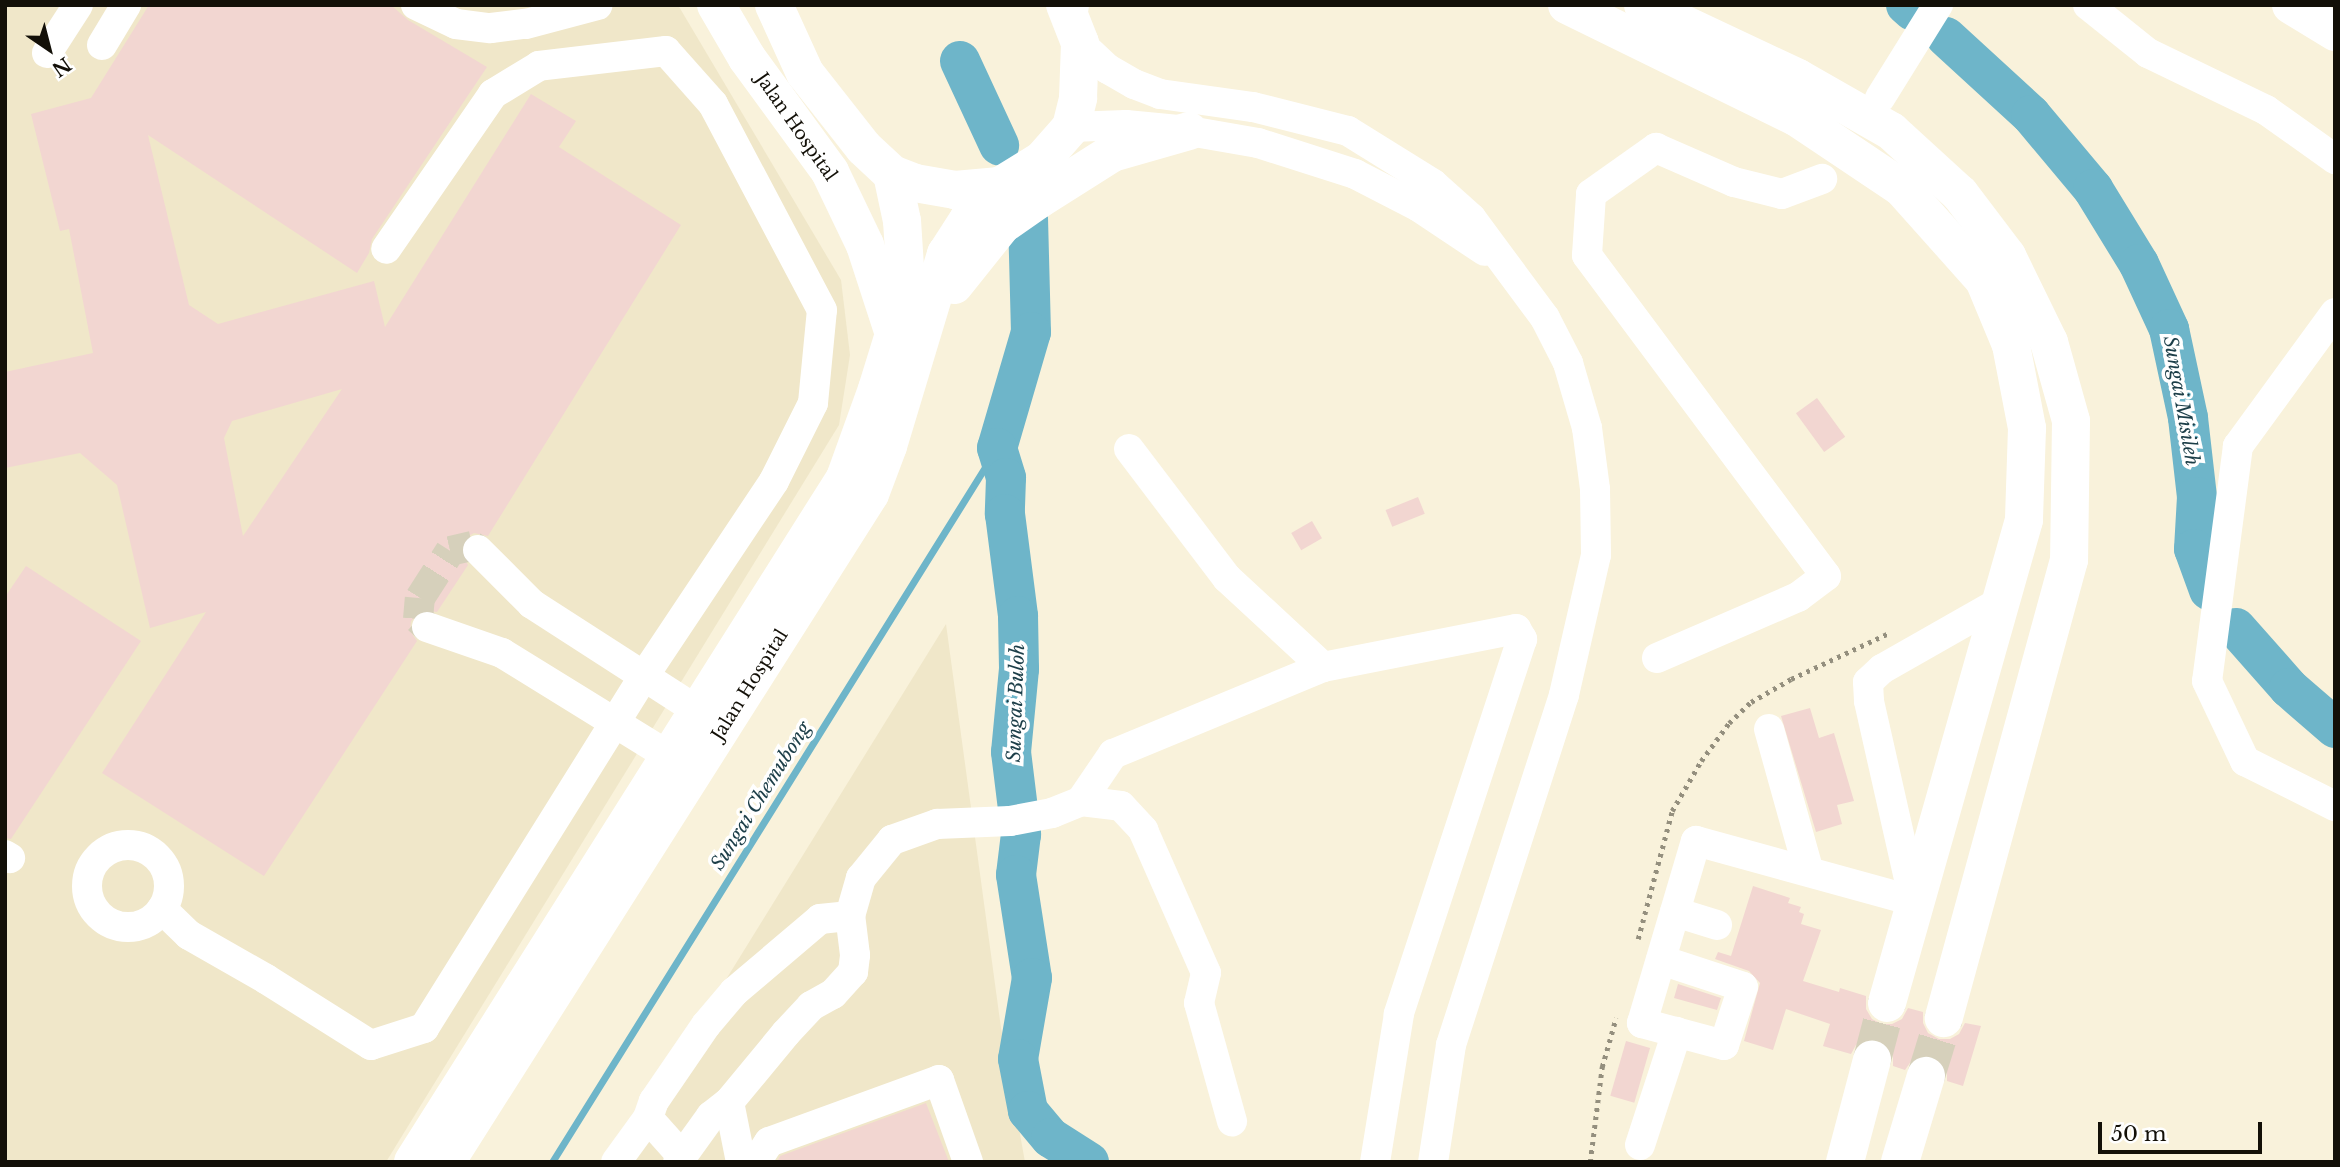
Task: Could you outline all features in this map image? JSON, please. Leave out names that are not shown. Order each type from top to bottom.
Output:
[{"type":"main road","name":"Jalan Hospital","points":[[716,5],[747,58],[830,172],[906,339]]},
{"type":"main road","points":[[1567,5],[1796,117],[1902,188],[1984,280],[2011,345],[2027,428],[2024,520],[1887,1003]]},
{"type":"main road","points":[[1643,5],[1798,78],[1891,131],[1960,194],[2007,256],[2049,342],[2071,421],[2069,560],[1944,1018]]},
{"type":"main road","points":[[2291,5],[2335,32]]},
{"type":"main road","points":[[779,9],[805,73],[864,148],[892,174],[915,183],[955,190],[1000,186],[1042,160],[1070,127],[1078,98],[1071,16]]},
{"type":"main road","points":[[775,95],[839,140],[864,148]]},
{"type":"main road","points":[[906,339],[1002,225],[1112,153],[1189,131]]},
{"type":"main road","name":"Jalan Hospital","points":[[412,1162],[711,719],[870,494],[888,446],[906,339],[902,221],[892,174]]},
{"type":"main road","name":"Jalan Hospital","points":[[906,339],[946,254],[968,220],[1000,186]]},
{"type":"main road","points":[[1963,732],[2018,749]]},
{"type":"main road","name":"Jalan Hospital","points":[[446,1162],[682,764]]},
{"type":"main road","points":[[1845,1162],[1872,1060]]},
{"type":"main road","points":[[1900,1162],[1926,1076]]},
{"type":"street","points":[[47,53],[78,5]]},
{"type":"street","points":[[102,45],[126,5]]},
{"type":"street","points":[[416,5],[456,24],[491,28],[526,24],[598,5]]},
{"type":"street","points":[[1880,97],[1938,5]]},
{"type":"street","points":[[2088,5],[2148,53],[2266,110],[2335,159]]},
{"type":"street","points":[[1071,16],[1108,69],[1160,94],[1253,107],[1348,131],[1433,184],[1471,218],[1545,318],[1568,363],[1587,428],[1595,489],[1596,555],[1564,695],[1451,1045],[1433,1162]]},
{"type":"street","points":[[162,909],[189,935],[371,1045],[424,1028],[644,676],[774,481],[814,403],[822,310],[713,104],[666,51],[538,66],[493,94],[386,249]]},
{"type":"street","points":[[1070,127],[1126,125],[1189,131],[1258,144],[1355,174],[1419,207],[1503,263]]},
{"type":"street","points":[[1657,658],[1798,597],[1826,576],[1587,255],[1591,194],[1656,148],[1734,182],[1782,194],[1822,179]]},
{"type":"street","points":[[2335,313],[2238,446],[2207,681],[2245,761],[2335,806]]},
{"type":"street","points":[[1129,449],[1227,578],[1323,667]]},
{"type":"street","points":[[478,550],[532,604],[711,719]]},
{"type":"street","points":[[1648,953],[1743,988],[1724,1045],[1642,1023],[1648,953],[1675,912],[1696,841],[1914,901],[1869,701],[1868,682],[1882,669],[2000,602]]},
{"type":"street","points":[[427,627],[502,653],[682,764]]},
{"type":"street","points":[[1081,801],[1113,754],[1323,667],[1516,629],[1522,639],[1399,1014],[1375,1162]]},
{"type":"street","points":[[1769,729],[1809,872]]},
{"type":"street","points":[[648,1118],[680,1159],[711,1116],[729,1102],[811,1006],[833,994],[853,972],[855,956],[850,916],[861,878],[892,840],[937,824],[1010,821],[1040,815],[1081,801],[1121,806],[1143,830],[1206,973],[1199,1003],[1232,1121]]},
{"type":"street","points":[[1675,912],[1717,925]]},
{"type":"street","points":[[616,1162],[648,1118],[653,1101],[706,1025],[734,992],[820,919],[850,916]]},
{"type":"street","points":[[1640,1145],[1677,1032]]},
{"type":"street","points":[[756,1162],[769,1142],[939,1080],[968,1162]]},
{"type":"street","points":[[729,1102],[741,1162]]},
{"type":"path","points":[[1648,953],[1672,811],[1701,761],[1729,723],[1751,702],[1791,679],[1899,628]]},
{"type":"path","points":[[1590,1162],[1602,1067],[1617,1014]]},
{"type":"shaded area","points":[[5,5],[678,5],[841,280],[850,355],[839,425],[386,1162],[5,1162]]},
{"type":"shaded area","points":[[946,624],[1001,1028],[1025,1162],[613,1162]]},
{"type":"building","points":[[149,5],[391,5],[408,20],[487,67],[372,239],[369,253],[357,273],[148,135],[189,305],[218,324],[374,281],[385,327],[531,94],[576,121],[559,147],[681,225],[488,536],[474,533],[465,538],[461,554],[468,565],[437,612],[423,610],[411,621],[410,631],[417,641],[264,876],[102,773],[206,612],[150,628],[117,485],[80,453],[5,468],[5,372],[93,353],[69,229],[60,231],[31,114],[91,98]],"holes":[[[342,389],[243,536],[224,438],[232,421]]]},
{"type":"building","points":[[1817,398],[1845,437],[1824,452],[1796,413]]},
{"type":"building","points":[[1418,497],[1425,514],[1392,527],[1386,510]]},
{"type":"building","points":[[1312,521],[1322,538],[1301,550],[1291,533]]},
{"type":"building","points":[[26,566],[141,641],[11,839],[5,838],[5,597]]},
{"type":"building","points":[[1810,708],[1819,738],[1834,733],[1854,801],[1837,805],[1842,824],[1816,832],[1781,716]]},
{"type":"building","points":[[1753,886],[1790,898],[1788,903],[1801,907],[1799,912],[1804,914],[1801,924],[1821,930],[1803,981],[1839,992],[1840,988],[1866,996],[1866,1009],[1872,1019],[1882,1024],[1892,1024],[1902,1019],[1908,1008],[1923,1012],[1923,1023],[1928,1033],[1939,1039],[1950,1039],[1959,1034],[1965,1023],[1981,1026],[1963,1086],[1947,1081],[1947,1072],[1942,1062],[1932,1055],[1920,1055],[1912,1060],[1905,1070],[1893,1066],[1893,1054],[1888,1045],[1878,1039],[1866,1039],[1856,1045],[1851,1054],[1823,1046],[1830,1024],[1786,1009],[1773,1050],[1744,1041],[1760,983],[1749,971],[1715,959],[1718,952],[1731,956]]},
{"type":"building","points":[[1678,984],[1721,998],[1717,1010],[1674,998]]},
{"type":"building","points":[[1626,1041],[1650,1048],[1634,1103],[1610,1096]]},
{"type":"building","points":[[926,1103],[949,1162],[777,1162],[780,1156]]},
{"type":"waterway","name":"Sungai Misileh","points":[[1906,5],[1913,11]]},
{"type":"waterway","name":"Sungai Misileh","points":[[1946,37],[2031,115],[2093,189],[2139,264],[2169,329],[2188,418],[2197,497],[2194,549],[2209,590]]},
{"type":"waterway","name":"Sungai Buloh","points":[[960,61],[999,145]]},
{"type":"waterway","name":"Sungai Buloh","points":[[1028,218],[1031,332],[997,448],[1006,478],[1005,514],[1018,616],[1019,669],[1011,752],[1021,834],[1016,875],[1032,978],[1018,1059],[1028,1111],[1051,1138],[1089,1162]]},
{"type":"waterway","name":"Sungai Chemubong","points":[[552,1162],[997,448]]},
{"type":"waterway","name":"Sungai Misileh","points":[[2236,628],[2289,688],[2335,728]]},
{"type":"tunnel","points":[[427,627],[418,619],[420,598],[450,551],[472,546],[478,550]]},
{"type":"tunnel","points":[[1872,1060],[1887,1003]]},
{"type":"tunnel","points":[[1926,1076],[1944,1018]]}]
